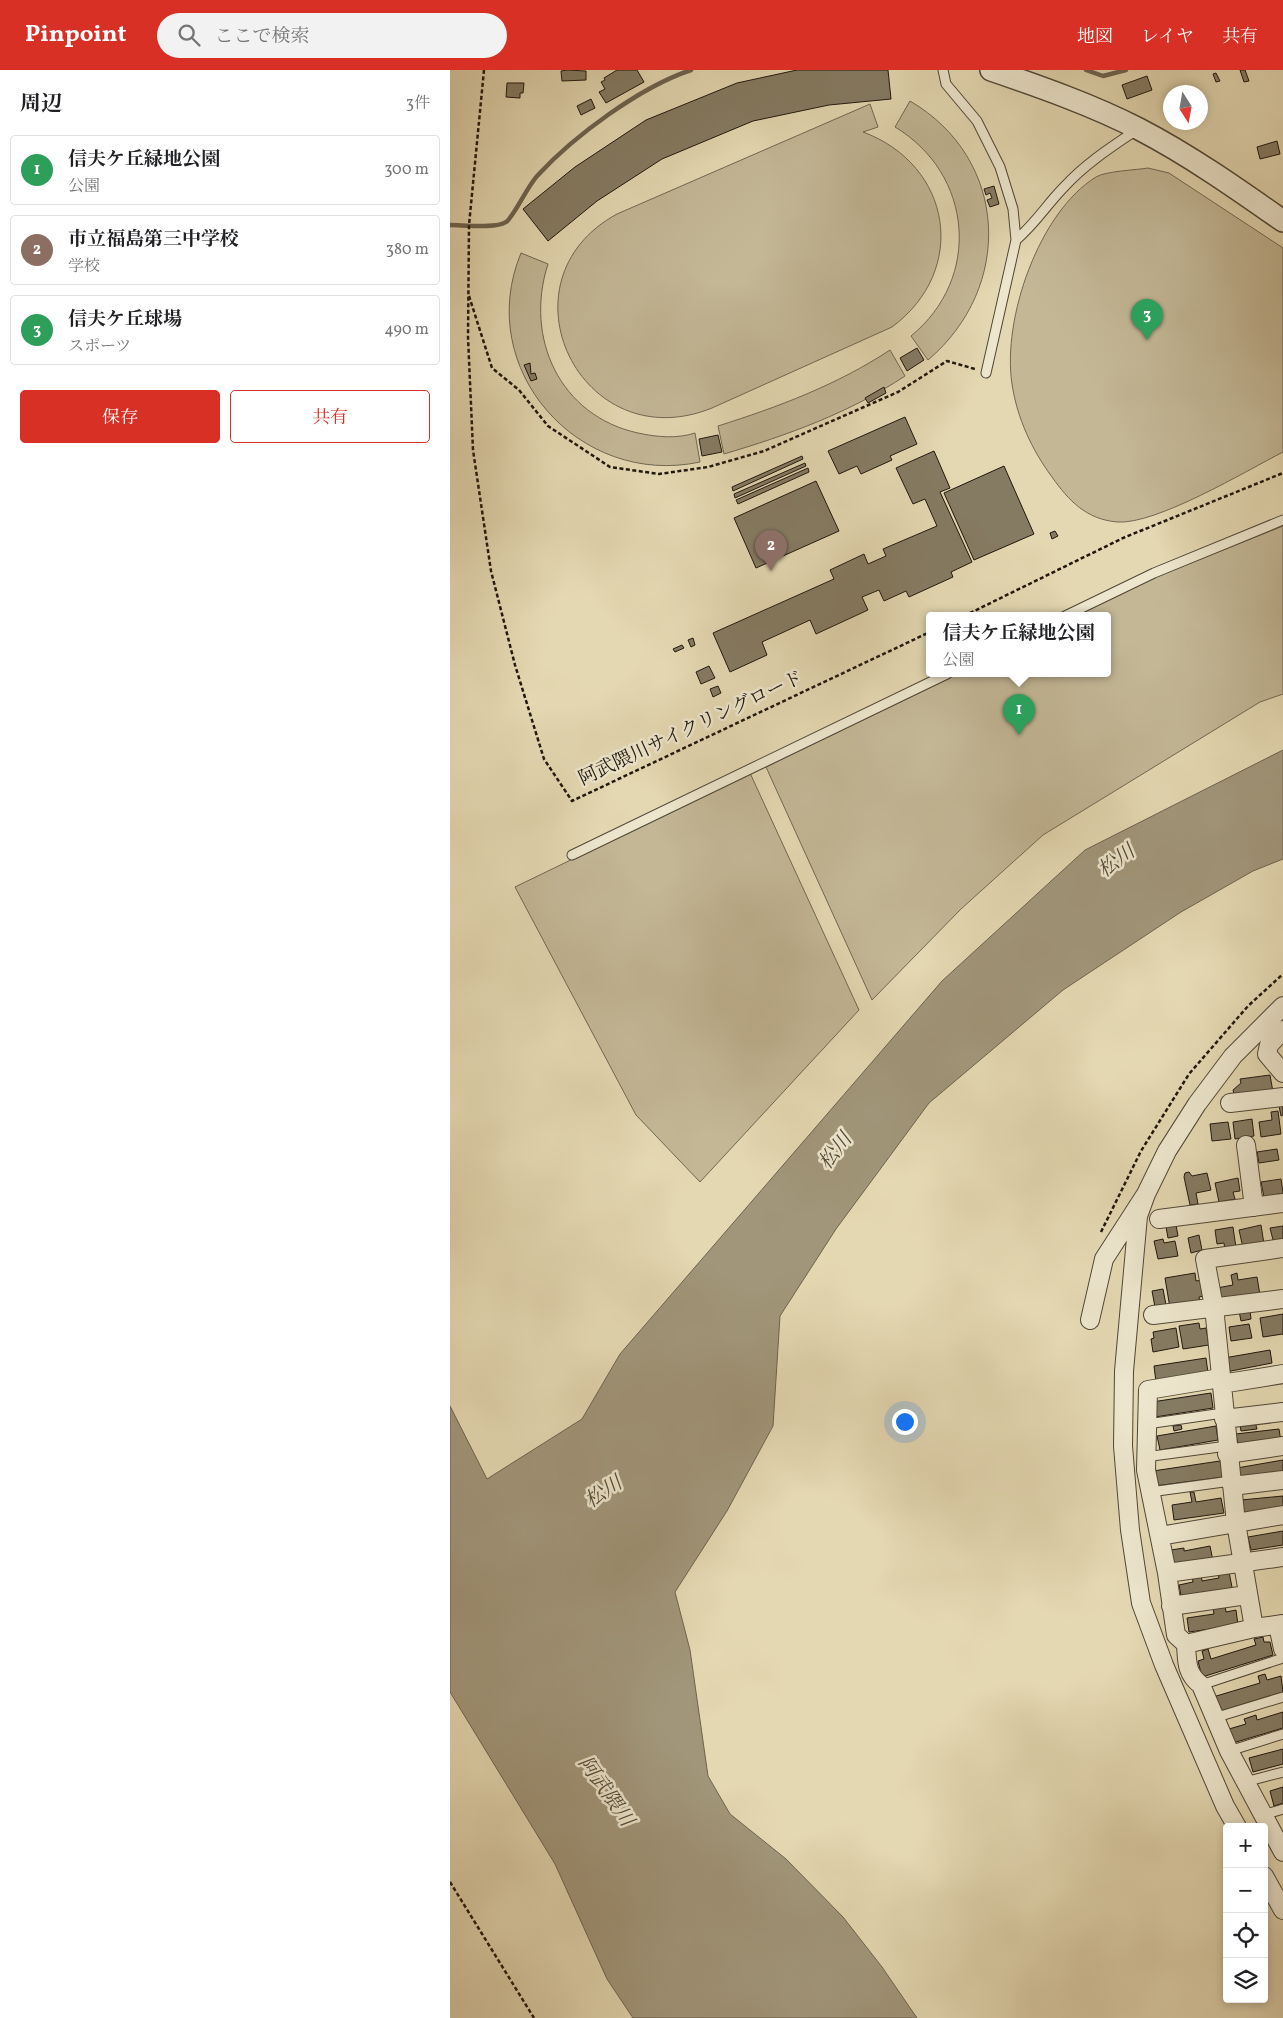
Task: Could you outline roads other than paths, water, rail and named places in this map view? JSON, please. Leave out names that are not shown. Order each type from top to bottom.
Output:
[{"type":"street","points":[[991,70],[1059,93],[1138,129],[1223,180],[1283,221]]},
{"type":"street","points":[[1235,1823],[1225,1806],[1164,1665],[1141,1603],[1123,1446],[1124,1371],[1138,1216],[1146,1194],[1167,1151],[1197,1104],[1233,1056],[1283,1006]]},
{"type":"street","points":[[1283,1030],[1269,1045],[1267,1054],[1283,1073]]},
{"type":"street","points":[[1230,1103],[1283,1097]]},
{"type":"street","points":[[1246,1145],[1254,1207]]},
{"type":"street","points":[[1090,1320],[1104,1259],[1146,1194]]},
{"type":"street","points":[[1159,1219],[1283,1204]]},
{"type":"street","points":[[1254,1628],[1241,1563],[1223,1416],[1214,1307],[1205,1259],[1283,1248]]},
{"type":"street","points":[[1153,1315],[1283,1299]]},
{"type":"street","points":[[1282,1848],[1229,1751],[1201,1685],[1192,1678],[1187,1666],[1186,1644],[1176,1635],[1167,1573],[1150,1492],[1145,1457],[1148,1390],[1283,1375]]},
{"type":"street","points":[[1223,1416],[1283,1412]]},
{"type":"street","points":[[1227,1450],[1283,1446]]},
{"type":"street","points":[[1231,1484],[1283,1480]]},
{"type":"street","points":[[1160,1536],[1283,1515]]},
{"type":"street","points":[[1167,1573],[1283,1557]]},
{"type":"street","points":[[1171,1606],[1247,1595]]},
{"type":"street","points":[[1186,1644],[1280,1624],[1283,1649]]},
{"type":"street","points":[[1268,1883],[1283,1910]]},
{"type":"lane","points":[[943,70],[946,84],[977,121],[1000,167],[1013,209],[1016,240],[986,373]]},
{"type":"lane","points":[[1016,240],[1034,224],[1064,186],[1101,154],[1138,129]]},
{"type":"lane","points":[[1073,612],[1154,573],[1283,520]]},
{"type":"lane","points":[[572,856],[941,677]]},
{"type":"lane","points":[[1147,1424],[1223,1416]]},
{"type":"lane","points":[[1145,1457],[1227,1450]]},
{"type":"lane","points":[[1150,1492],[1231,1484]]},
{"type":"lane","points":[[1201,1685],[1283,1658]]},
{"type":"lane","points":[[1214,1718],[1283,1697]]},
{"type":"lane","points":[[1229,1751],[1283,1734]]},
{"type":"lane","points":[[1245,1782],[1283,1772]]},
{"type":"lane","points":[[1263,1815],[1283,1809]]},
{"type":"water","points":[[1283,750],[1283,859],[1253,871],[1181,912],[1063,990],[929,1103],[836,1229],[780,1316],[773,1426],[727,1511],[675,1592],[690,1650],[708,1776],[730,1814],[786,1859],[843,1917],[882,1967],[917,2018],[633,2018],[607,1979],[555,1864],[450,1692],[450,1406],[487,1479],[582,1419],[620,1354],[942,981],[1085,850]]},
{"type":"waterway","points":[[450,225],[487,226],[506,222],[538,175],[589,129],[630,100],[671,78],[691,70]]},
{"type":"waterway","points":[[1086,70],[1103,76],[1126,70]]},
{"type":"place","name":"信夫ケ丘球場","points":[[1147,340]]},
{"type":"place","name":"市立福島第三中学校","points":[[771,571]]},
{"type":"place","name":"信夫ケ丘緑地公園","points":[[1019,735]]},
{"type":"water label","name":"松川","points":[[1117,862]]},
{"type":"water label","name":"松川","points":[[836,1152]]},
{"type":"water label","name":"松川","points":[[604,1493]]},
{"type":"water label","name":"阿武隈川","points":[[605,1792]]}]
